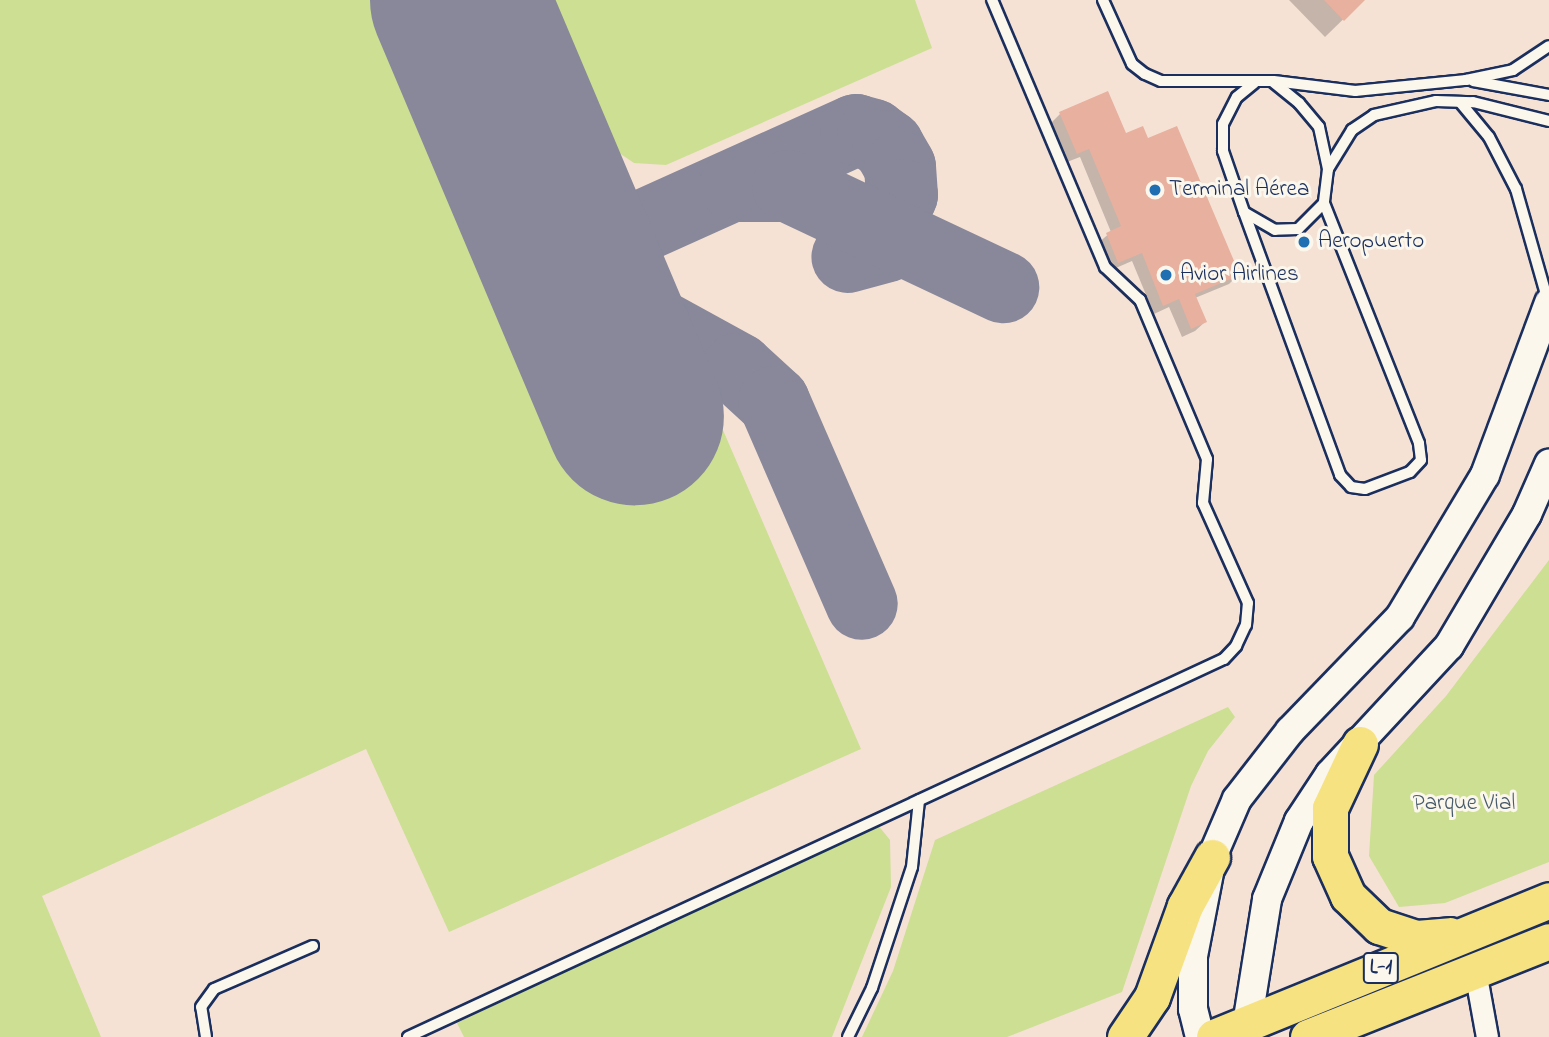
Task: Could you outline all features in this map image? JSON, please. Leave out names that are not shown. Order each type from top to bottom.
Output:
[{"type":"main road","points":[[1360,744],[1330,808],[1330,856],[1348,896],[1379,926],[1417,938],[1471,933]]},
{"type":"main road","points":[[1125,1037],[1152,997],[1185,906],[1212,857]]},
{"type":"main road","name":"L-1","points":[[1214,1037],[1245,1030],[1549,900]]},
{"type":"main road","name":"L-1","points":[[1308,1037],[1549,940]]},
{"type":"street","points":[[1199,1037],[1193,1009],[1193,956],[1212,857],[1237,799],[1290,731],[1400,617],[1485,475],[1549,303]]},
{"type":"street","points":[[1245,1030],[1267,900],[1299,821],[1331,774],[1449,646],[1527,514],[1549,464]]},
{"type":"street","points":[[1475,971],[1487,1037]]},
{"type":"lane","points":[[408,1037],[1224,659],[1246,625],[1248,604],[1203,503],[1207,459],[1140,300],[1105,267],[992,0]]},
{"type":"lane","points":[[1103,0],[1132,64],[1161,81],[1272,81],[1355,91],[1466,80],[1513,70],[1549,46]]},
{"type":"lane","points":[[1466,80],[1549,95]]},
{"type":"lane","points":[[1254,83],[1237,97],[1223,124],[1223,152],[1340,475],[1350,487],[1365,489],[1410,472],[1420,460],[1419,443],[1324,203],[1328,169],[1318,127],[1272,81]]},
{"type":"lane","points":[[1328,169],[1352,130],[1374,115],[1436,101],[1460,102],[1549,121]]},
{"type":"lane","points":[[1460,102],[1489,137],[1516,190],[1549,303]]},
{"type":"lane","points":[[1244,212],[1275,230],[1298,229],[1324,203]]},
{"type":"lane","points":[[848,1037],[872,988],[912,867],[919,800]]},
{"type":"lane","points":[[206,1037],[201,1007],[214,989],[313,946]]},
{"type":"green space","points":[[0,0],[376,0],[571,460],[713,407],[861,749],[449,932],[366,749],[42,896],[101,1037],[0,1037]]},
{"type":"green space","points":[[547,0],[915,0],[932,48],[666,165],[634,163],[600,140]]},
{"type":"green space","name":"Parque Vial","points":[[1549,560],[1549,862],[1445,903],[1399,907],[1369,856],[1374,775],[1446,696]]},
{"type":"green space","points":[[1228,707],[1235,717],[1208,751],[1191,786],[1122,992],[1007,1037],[862,1037],[893,971],[935,840]]},
{"type":"green space","points":[[877,824],[890,840],[891,887],[832,1037],[464,1037],[457,1023]]},
{"type":"building","points":[[1324,0],[1365,0],[1344,21]]},
{"type":"building","name":"Terminal Aérea","points":[[1108,91],[1126,133],[1143,126],[1148,138],[1177,126],[1240,275],[1195,294],[1207,322],[1191,329],[1179,299],[1163,306],[1142,253],[1118,263],[1106,233],[1121,226],[1089,149],[1077,154],[1059,112]]},
{"type":"taxiway","points":[[522,150],[542,188],[562,211],[586,226],[629,232],[856,130],[873,135],[888,146],[900,167],[902,195],[884,229],[888,246],[847,257]]},
{"type":"taxiway","points":[[735,186],[788,186],[1003,287]]},
{"type":"taxiway","points":[[578,281],[738,369],[774,402],[862,604]]},
{"type":"runway","points":[[459,0],[635,416]]},
{"type":"place","name":"Terminal Aérea","points":[[1155,190]]},
{"type":"place","name":"Aeropuerto","points":[[1304,242]]},
{"type":"place","name":"Avior Airlines","points":[[1166,275]]}]
